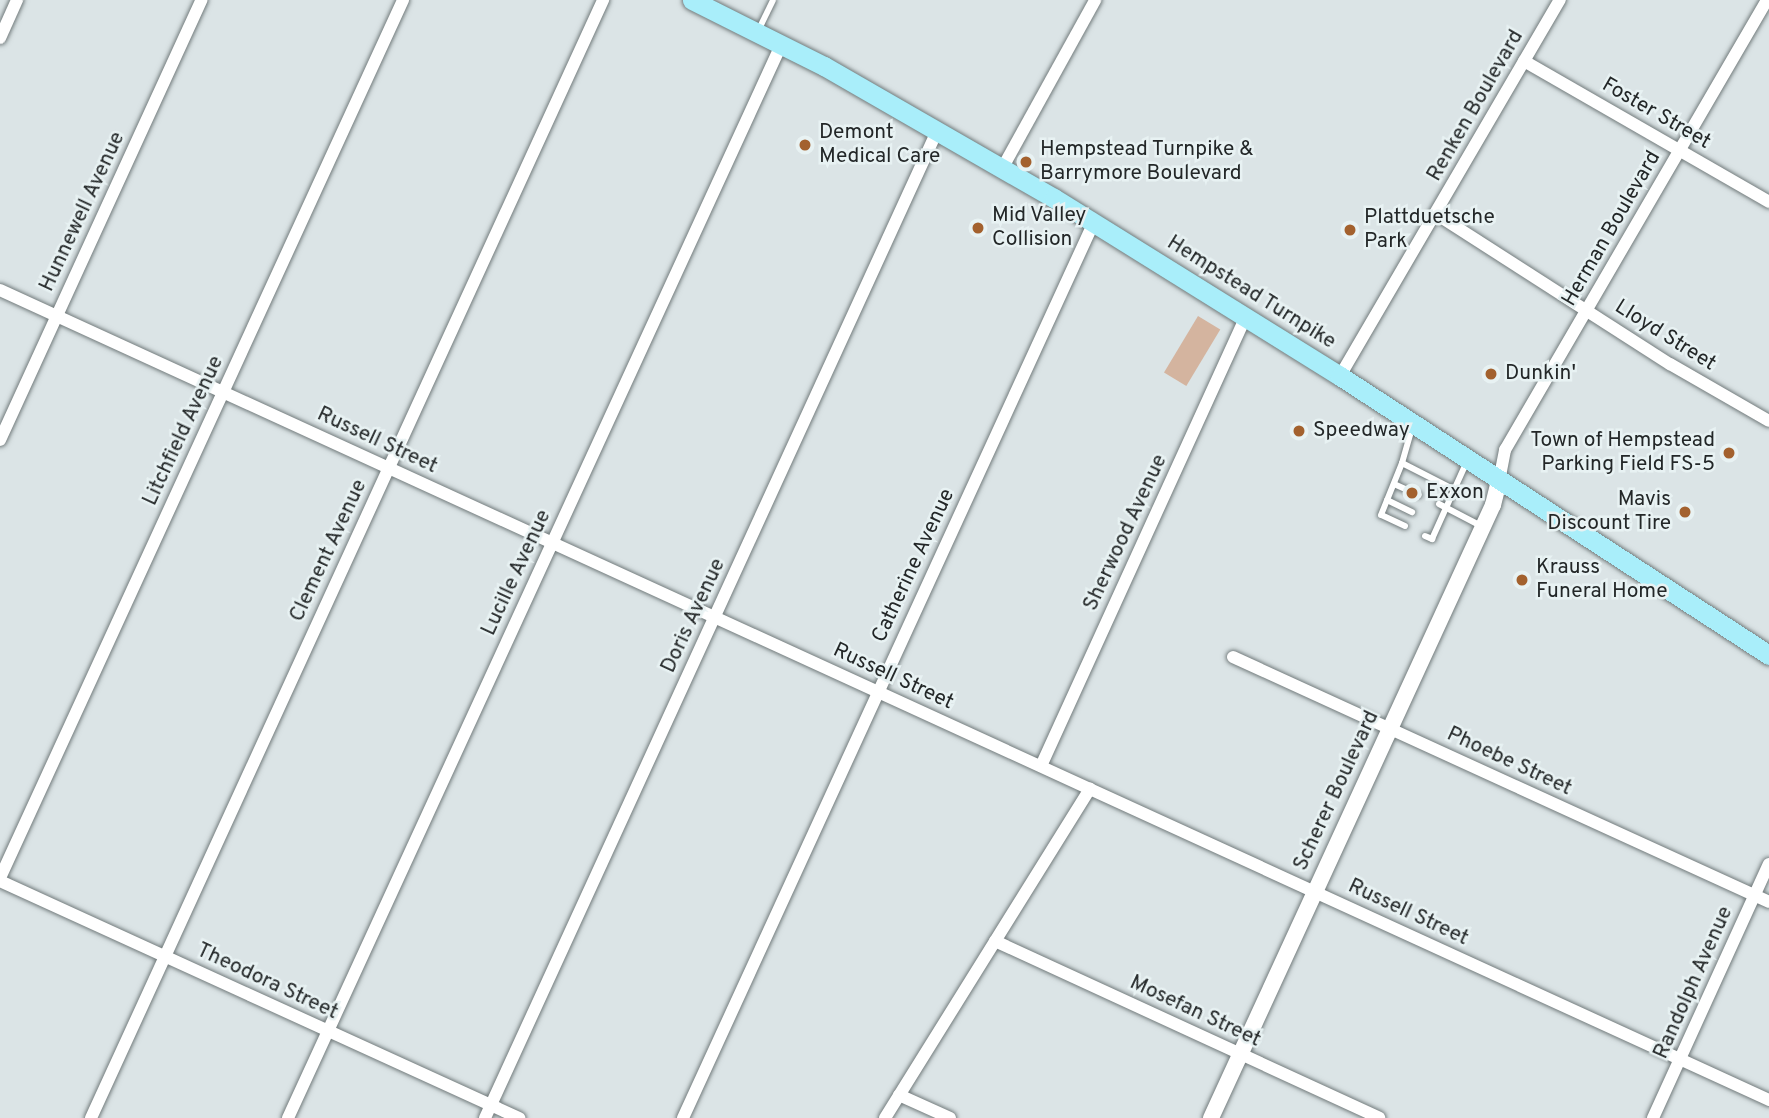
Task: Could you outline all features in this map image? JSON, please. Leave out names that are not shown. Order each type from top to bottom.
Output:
[{"type":"main road","name":"Hempstead Turnpike","points":[[692,0],[938,130],[1094,222],[1247,316],[1769,656]]},
{"type":"street","points":[[0,38],[17,0]]},
{"type":"street","name":"Hunnewell Avenue","points":[[0,440],[201,0]]},
{"type":"street","name":"Litchfield Avenue","points":[[0,879],[403,0]]},
{"type":"street","name":"Clement Avenue","points":[[91,1118],[603,0]]},
{"type":"street","points":[[1003,167],[1095,0]]},
{"type":"street","name":"Renken Boulevard","points":[[1340,376],[1560,0]]},
{"type":"street","name":"Herman Boulevard","points":[[1499,481],[1505,450],[1767,0]]},
{"type":"street","name":"Lucille Avenue","points":[[288,1118],[781,45]]},
{"type":"street","name":"Foster Street","points":[[1524,61],[1769,202]]},
{"type":"street","name":"Doris Avenue","points":[[485,1118],[938,130]]},
{"type":"street","name":"Lloyd Street","points":[[1436,214],[1670,364],[1769,421]]},
{"type":"street","name":"Catherine Avenue","points":[[683,1118],[1094,222]]},
{"type":"street","name":"Russell Street","points":[[0,289],[1769,1100]]},
{"type":"street","name":"Sherwood Avenue","points":[[1041,766],[1247,316]]},
{"type":"street","name":"Scherer Boulevard","points":[[1211,1118],[1482,527],[1499,481]]},
{"type":"street","name":"Phoebe Street","points":[[1233,657],[1769,902]]},
{"type":"street","points":[[885,1118],[1090,789]]},
{"type":"street","name":"Randolph Avenue","points":[[1653,1118],[1769,864]]},
{"type":"street","name":"Theodora Street","points":[[0,879],[519,1118]]},
{"type":"street","name":"Mosefan Street","points":[[995,941],[1380,1118]]},
{"type":"street","points":[[899,1095],[950,1118]]},
{"type":"lane","points":[[757,32],[773,0]]},
{"type":"lane","points":[[1405,526],[1381,515],[1402,463],[1413,424]]},
{"type":"lane","points":[[1425,536],[1432,539],[1442,505],[1468,460]]},
{"type":"lane","points":[[1402,463],[1453,489]]},
{"type":"lane","points":[[1394,484],[1419,495]]},
{"type":"lane","points":[[1387,500],[1412,512]]},
{"type":"lane","points":[[1442,505],[1482,527]]},
{"type":"shaded area","points":[[1198,316],[1220,329],[1186,386],[1164,373]]},
{"type":"place","name":"Demont Medical Care","points":[[805,145]]},
{"type":"place","name":"Hempstead Turnpike & Barrymore Boulevard","points":[[1026,162]]},
{"type":"place","name":"Mid Valley Collision","points":[[978,228]]},
{"type":"place","name":"Plattduetsche Park","points":[[1350,230]]},
{"type":"place","name":"Dunkin'","points":[[1491,374]]},
{"type":"place","name":"Speedway","points":[[1299,431]]},
{"type":"place","name":"Town of Hempstead Parking Field FS-5","points":[[1729,453]]},
{"type":"place","name":"Exxon","points":[[1412,493]]},
{"type":"place","name":"Mavis Discount Tire","points":[[1685,512]]},
{"type":"place","name":"Krauss Funeral Home","points":[[1522,580]]}]
